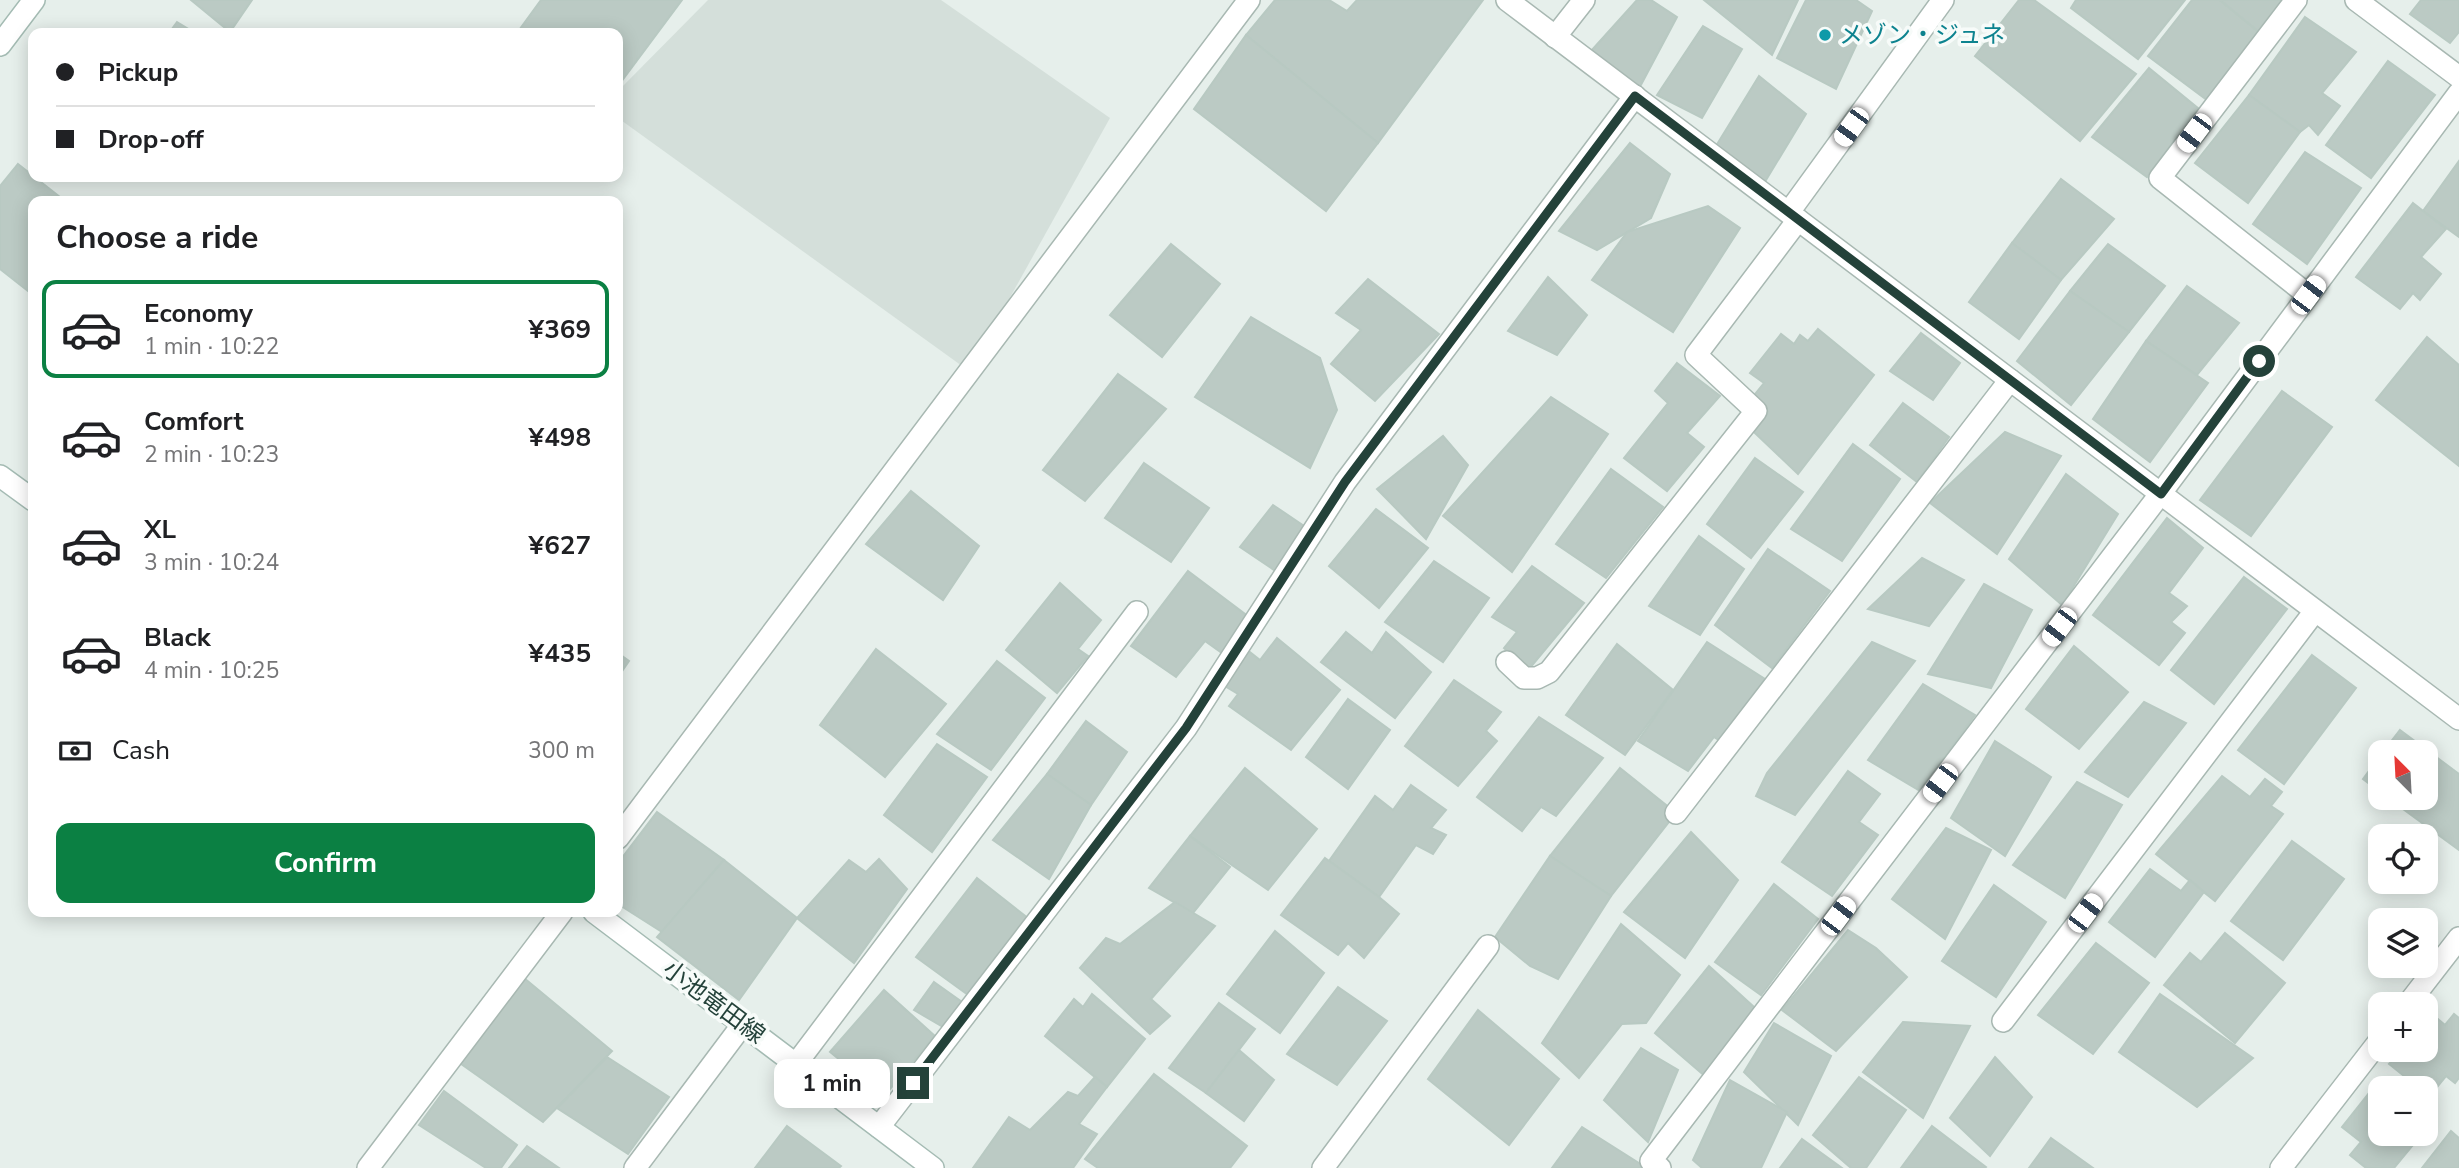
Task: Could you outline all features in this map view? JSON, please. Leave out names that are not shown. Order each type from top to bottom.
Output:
[{"type":"street","points":[[0,45],[34,0]]},
{"type":"street","points":[[623,831],[1249,0]]},
{"type":"street","points":[[1507,0],[2459,719]]},
{"type":"street","points":[[1555,37],[1584,0]]},
{"type":"street","points":[[1507,662],[1524,678],[1537,678],[1549,672],[1756,411],[1696,355],[1943,0]]},
{"type":"street","points":[[2296,0],[2160,178],[2308,295]]},
{"type":"street","points":[[2356,0],[2459,77]]},
{"type":"street","points":[[1660,1168],[1651,1161],[2161,494],[2459,93]]},
{"type":"street","points":[[879,1127],[1186,728],[1345,482],[1635,96]]},
{"type":"street","points":[[1676,813],[2010,380]]},
{"type":"street","points":[[0,476],[28,496]]},
{"type":"street","points":[[2003,1021],[2315,611]]},
{"type":"street","points":[[796,1064],[1137,612]]},
{"type":"street","points":[[368,1168],[558,917]]},
{"type":"street","name":"小池竜田線","points":[[601,917],[933,1168]]},
{"type":"street","points":[[2416,992],[2459,938]]},
{"type":"street","points":[[1323,1168],[1488,946]]},
{"type":"street","points":[[635,1168],[743,1024]]},
{"type":"street","points":[[2281,1168],[2368,1056]]},
{"type":"shaded area","points":[[708,0],[941,0],[1110,118],[969,371],[623,122],[623,86]]},
{"type":"building","points":[[191,0],[252,0],[233,28],[225,28]]},
{"type":"building","points":[[541,0],[682,0],[623,79],[623,28],[521,28]]},
{"type":"building","points":[[1275,0],[1329,0],[1347,11],[1357,0],[1483,0],[1378,143],[1246,35]]},
{"type":"building","points":[[1637,0],[1651,0],[1677,17],[1635,96],[1591,51]]},
{"type":"building","points":[[1704,0],[1798,0],[1772,55]]},
{"type":"building","name":"メゾン・ジュネ","points":[[1806,0],[1856,0],[1872,11],[1836,89],[1777,58]]},
{"type":"building","points":[[2019,0],[2034,0],[2136,74],[2080,141],[1975,56]]},
{"type":"building","points":[[2076,0],[2185,0],[2138,59],[2071,8]]},
{"type":"building","points":[[2192,0],[2220,0],[2259,32],[2207,100],[2148,56]]},
{"type":"building","points":[[2220,0],[2285,0],[2259,32]]},
{"type":"building","points":[[2421,0],[2459,0],[2459,32],[2450,43],[2410,14]]},
{"type":"building","points":[[2305,17],[2356,52],[2322,93],[2340,106],[2318,135],[2309,125],[2300,132],[2249,95]]},
{"type":"building","points":[[177,22],[187,28],[173,28]]},
{"type":"building","points":[[1703,26],[1742,49],[1702,118],[1657,95]]},
{"type":"building","points":[[1246,35],[1378,143],[1326,211],[1194,109]]},
{"type":"building","points":[[2388,61],[2435,95],[2371,178],[2326,145]]},
{"type":"building","points":[[2149,68],[2199,109],[2147,177],[2092,137]]},
{"type":"building","points":[[1759,76],[1806,114],[1763,185],[1716,146]]},
{"type":"building","points":[[2249,95],[2300,132],[2248,203],[2195,163]]},
{"type":"building","points":[[1630,143],[1670,174],[1651,218],[1597,250],[1559,231]]},
{"type":"building","points":[[2305,152],[2361,188],[2307,264],[2253,224]]},
{"type":"building","points":[[2459,161],[2459,237],[2423,211]]},
{"type":"building","points":[[18,164],[28,172],[28,182],[41,182],[59,196],[28,196],[28,291],[0,269],[0,186]]},
{"type":"building","points":[[2061,179],[2114,219],[2061,280],[2012,243]]},
{"type":"building","points":[[2413,203],[2446,229],[2421,257],[2441,274],[2420,300],[2413,293],[2400,309],[2356,277]]},
{"type":"building","points":[[1708,206],[1740,228],[1673,332],[1592,280],[1627,232]]},
{"type":"building","points":[[2012,243],[2061,280],[2019,339],[1969,302]]},
{"type":"building","points":[[1171,244],[1220,284],[1162,357],[1110,315]]},
{"type":"building","points":[[2108,244],[2165,286],[2129,332],[2070,291]]},
{"type":"building","points":[[1548,277],[1587,315],[1557,355],[1508,331]]},
{"type":"building","points":[[1368,279],[1439,334],[1375,401],[1331,364],[1361,330],[1336,313]]},
{"type":"building","points":[[2187,286],[2239,323],[2197,375],[2146,341]]},
{"type":"building","points":[[2070,291],[2129,332],[2071,405],[2017,361]]},
{"type":"building","points":[[1251,317],[1320,358],[1337,410],[1310,468],[1195,397]]},
{"type":"building","points":[[1818,329],[1874,375],[1798,474],[1754,432],[1768,412],[1752,398],[1764,383],[1750,373],[1781,334],[1794,344],[1800,335],[1808,341]]},
{"type":"building","points":[[1921,333],[1960,363],[1933,400],[1890,371]]},
{"type":"building","points":[[2427,337],[2459,365],[2459,466],[2376,400]]},
{"type":"building","points":[[2146,341],[2208,383],[2150,462],[2093,419]]},
{"type":"building","points":[[1677,363],[1720,396],[1687,433],[1704,447],[1667,491],[1624,458],[1668,403],[1655,391]]},
{"type":"building","points":[[1118,374],[1166,409],[1085,501],[1043,470]]},
{"type":"building","points":[[2282,391],[2332,427],[2251,536],[2200,500]]},
{"type":"building","points":[[1551,397],[1608,434],[1512,572],[1443,516]]},
{"type":"building","points":[[1903,403],[1949,437],[1917,482],[1870,445]]},
{"type":"building","points":[[2005,432],[2061,456],[1997,554],[1930,503]]},
{"type":"building","points":[[1443,436],[1468,465],[1426,539],[1377,489]]},
{"type":"building","points":[[1853,444],[1900,479],[1842,561],[1791,529]]},
{"type":"building","points":[[1755,458],[1803,492],[1751,558],[1707,524]]},
{"type":"building","points":[[1144,463],[1209,508],[1171,562],[1105,518]]},
{"type":"building","points":[[1611,469],[1663,507],[1606,578],[1556,544]]},
{"type":"building","points":[[2066,474],[2118,514],[2062,605],[2009,559]]},
{"type":"building","points":[[911,491],[979,546],[943,600],[866,544]]},
{"type":"building","points":[[1273,505],[1307,528],[1277,572],[1240,547]]},
{"type":"building","points":[[1376,509],[1428,548],[1379,608],[1329,566]]},
{"type":"building","points":[[2167,518],[2203,548],[2169,593],[2187,606],[2171,622],[2185,633],[2159,665],[2093,615]]},
{"type":"building","points":[[1699,536],[1744,569],[1700,635],[1649,606]]},
{"type":"building","points":[[1768,549],[1830,591],[1772,668],[1715,625]]},
{"type":"building","points":[[1922,558],[1964,580],[1929,626],[1868,609]]},
{"type":"building","points":[[1434,561],[1489,598],[1443,662],[1385,622]]},
{"type":"building","points":[[1532,566],[1584,603],[1529,669],[1504,648],[1517,632],[1492,617]]},
{"type":"building","points":[[1188,571],[1249,617],[1222,653],[1205,641],[1176,677],[1131,646]]},
{"type":"building","points":[[2244,577],[2287,609],[2214,704],[2171,670]]},
{"type":"building","points":[[1060,583],[1101,620],[1078,649],[1088,656],[1057,693],[1006,650]]},
{"type":"building","points":[[1984,584],[2032,610],[1991,688],[1928,674]]},
{"type":"building","points":[[1346,632],[1372,653],[1386,632],[1431,672],[1395,718],[1321,662]]},
{"type":"building","points":[[1277,638],[1340,690],[1291,750],[1229,706],[1238,694],[1223,685],[1246,649],[1260,660]]},
{"type":"building","points":[[1707,642],[1765,679],[1720,741],[1714,737],[1688,771],[1638,741]]},
{"type":"building","points":[[1872,642],[1915,661],[1795,815],[1756,796],[1767,773]]},
{"type":"building","points":[[1617,644],[1673,690],[1625,755],[1566,715]]},
{"type":"building","points":[[2074,646],[2128,692],[2079,749],[2026,709]]},
{"type":"building","points":[[876,649],[946,704],[885,777],[820,725]]},
{"type":"building","points":[[2312,655],[2356,688],[2284,784],[2238,750]]},
{"type":"building","points":[[623,657],[629,661],[623,670]]},
{"type":"building","points":[[997,661],[1045,698],[991,770],[937,734]]},
{"type":"building","points":[[1454,680],[1501,712],[1486,731],[1497,741],[1458,786],[1405,746]]},
{"type":"building","points":[[1923,684],[1975,715],[1920,791],[1868,760]]},
{"type":"building","points":[[1348,699],[1390,730],[1348,789],[1306,757]]},
{"type":"building","points":[[2144,702],[2186,723],[2128,797],[2085,772]]},
{"type":"building","points":[[1539,717],[1603,758],[1556,816],[1541,807],[1522,831],[1477,797]]},
{"type":"building","points":[[1086,721],[1127,752],[1091,805],[1047,774]]},
{"type":"building","points":[[2400,730],[2413,740],[2392,740]]},
{"type":"building","points":[[1995,741],[2051,777],[2005,856],[1951,818]]},
{"type":"building","points":[[937,744],[987,777],[932,852],[884,815]]},
{"type":"building","points":[[2438,758],[2459,774],[2459,850],[2438,835],[2438,824],[2424,824],[2404,810],[2438,810]]},
{"type":"building","points":[[1245,768],[1317,829],[1268,890],[1190,836]]},
{"type":"building","points":[[1620,768],[1676,813],[1611,896],[1550,856]]},
{"type":"building","points":[[1848,771],[1880,794],[1859,822],[1878,835],[1832,896],[1782,862]]},
{"type":"building","points":[[1047,774],[1091,805],[1049,879],[993,840]]},
{"type":"building","points":[[2222,776],[2250,797],[2265,779],[2282,792],[2271,806],[2283,814],[2215,901],[2156,854]]},
{"type":"building","points":[[2077,782],[2122,805],[2065,898],[2013,865]]},
{"type":"building","points":[[1411,785],[1446,810],[1431,828],[1446,835],[1433,854],[1416,845],[1379,897],[1329,861],[1375,796],[1393,810]]},
{"type":"building","points":[[657,812],[724,860],[662,932],[623,907],[623,856]]},
{"type":"building","points":[[1946,828],[1991,850],[1945,939],[1892,899]]},
{"type":"building","points":[[1691,832],[1738,880],[1685,958],[1624,912]]},
{"type":"building","points":[[1190,836],[1230,867],[1193,913],[1149,888]]},
{"type":"building","points":[[2292,841],[2344,879],[2283,960],[2231,921]]},
{"type":"building","points":[[1550,856],[1611,896],[1558,979],[1530,966],[1495,937]]},
{"type":"building","points":[[1325,858],[1399,914],[1364,958],[1348,943],[1338,955],[1281,915]]},
{"type":"building","points":[[879,859],[907,889],[854,963],[797,918],[849,860],[866,872]]},
{"type":"building","points":[[724,860],[797,918],[739,1000],[657,937]]},
{"type":"building","points":[[2150,869],[2181,891],[2190,880],[2204,892],[2155,957],[2109,922]]},
{"type":"building","points":[[977,878],[1029,919],[968,995],[916,957]]},
{"type":"building","points":[[1774,884],[1818,919],[1761,995],[1715,962]]},
{"type":"building","points":[[1994,885],[2046,922],[1996,997],[1942,961]]},
{"type":"building","points":[[1175,902],[1215,926],[1151,999],[1170,1016],[1150,1034],[1080,968],[1106,938],[1120,944]]},
{"type":"building","points":[[1621,924],[1680,975],[1646,1023],[1622,1024],[1579,1078],[1542,1043]]},
{"type":"building","points":[[1848,930],[1876,948],[1907,977],[1836,1051],[1782,1010]]},
{"type":"building","points":[[1275,931],[1324,973],[1280,1033],[1227,994]]},
{"type":"building","points":[[2225,933],[2285,983],[2235,1043],[2164,985],[2190,953],[2201,962]]},
{"type":"building","points":[[2096,943],[2149,983],[2093,1054],[2038,1015]]},
{"type":"building","points":[[1709,966],[1755,1008],[1706,1077],[1655,1033]]},
{"type":"building","points":[[524,978],[612,1051],[543,1122],[457,1061]]},
{"type":"building","points":[[934,982],[962,1002],[943,1027],[914,1010]]},
{"type":"building","points":[[1338,987],[1387,1021],[1337,1085],[1287,1054]]},
{"type":"building","points":[[884,990],[935,1036],[884,1096],[830,1052]]},
{"type":"building","points":[[1092,994],[1145,1039],[1107,1087],[1045,1036],[1074,999],[1083,1007]]},
{"type":"building","points":[[2160,994],[2253,1058],[2197,1107],[2119,1052]]},
{"type":"building","points":[[1219,1003],[1255,1029],[1206,1093],[1169,1068]]},
{"type":"building","points":[[1478,1010],[1559,1079],[1509,1145],[1428,1079]]},
{"type":"building","points":[[2454,1014],[2459,1018],[2459,1078],[2455,1083],[2446,1076],[2438,1086],[2438,1076],[2404,1076],[2389,1064],[2438,1062],[2438,1019],[2445,1025]]},
{"type":"building","points":[[1903,1022],[1970,1026],[1923,1118],[1863,1072]]},
{"type":"building","points":[[1774,1023],[1831,1056],[1798,1125],[1744,1072]]},
{"type":"building","points":[[1641,1048],[1678,1070],[1648,1142],[1604,1100]]},
{"type":"building","points":[[1239,1050],[1274,1080],[1244,1121],[1206,1093]]},
{"type":"building","points":[[607,1057],[669,1097],[628,1154],[557,1108]]},
{"type":"building","points":[[1995,1057],[2032,1097],[1990,1156],[1950,1118]]},
{"type":"building","points":[[1154,1074],[1247,1146],[1230,1168],[1098,1168],[1085,1159]]},
{"type":"building","points":[[1095,1077],[1107,1087],[1079,1124],[1097,1134],[1073,1168],[973,1168],[1009,1117],[1030,1130],[1068,1092],[1078,1096]]},
{"type":"building","points":[[1859,1077],[1906,1110],[1866,1168],[1851,1168],[1813,1135]]},
{"type":"building","points":[[1730,1080],[1787,1112],[1761,1168],[1702,1168],[1693,1160]]},
{"type":"building","points":[[444,1091],[517,1145],[501,1168],[486,1168],[419,1125]]},
{"type":"building","points":[[2368,1094],[2368,1146],[2412,1146],[2394,1168],[2366,1168],[2350,1155],[2361,1142],[2342,1127]]},
{"type":"building","points":[[787,1126],[841,1166],[755,1168]]},
{"type":"building","points":[[1932,1126],[1986,1167],[1901,1168]]},
{"type":"building","points":[[1582,1127],[1642,1165],[1640,1168],[1552,1168]]},
{"type":"building","points":[[2451,1131],[2459,1138],[2459,1168],[2422,1168]]},
{"type":"building","points":[[2051,1138],[2093,1168],[2029,1168]]},
{"type":"building","points":[[1802,1139],[1842,1168],[1780,1168]]},
{"type":"building","points":[[527,1146],[559,1168],[509,1168]]},
{"type":"place","name":"メゾン・ジュネ","points":[[1825,35]]},
{"type":"route","points":[[913,1083],[1186,728],[1345,482],[1635,96],[2161,494],[2259,361]]}]
